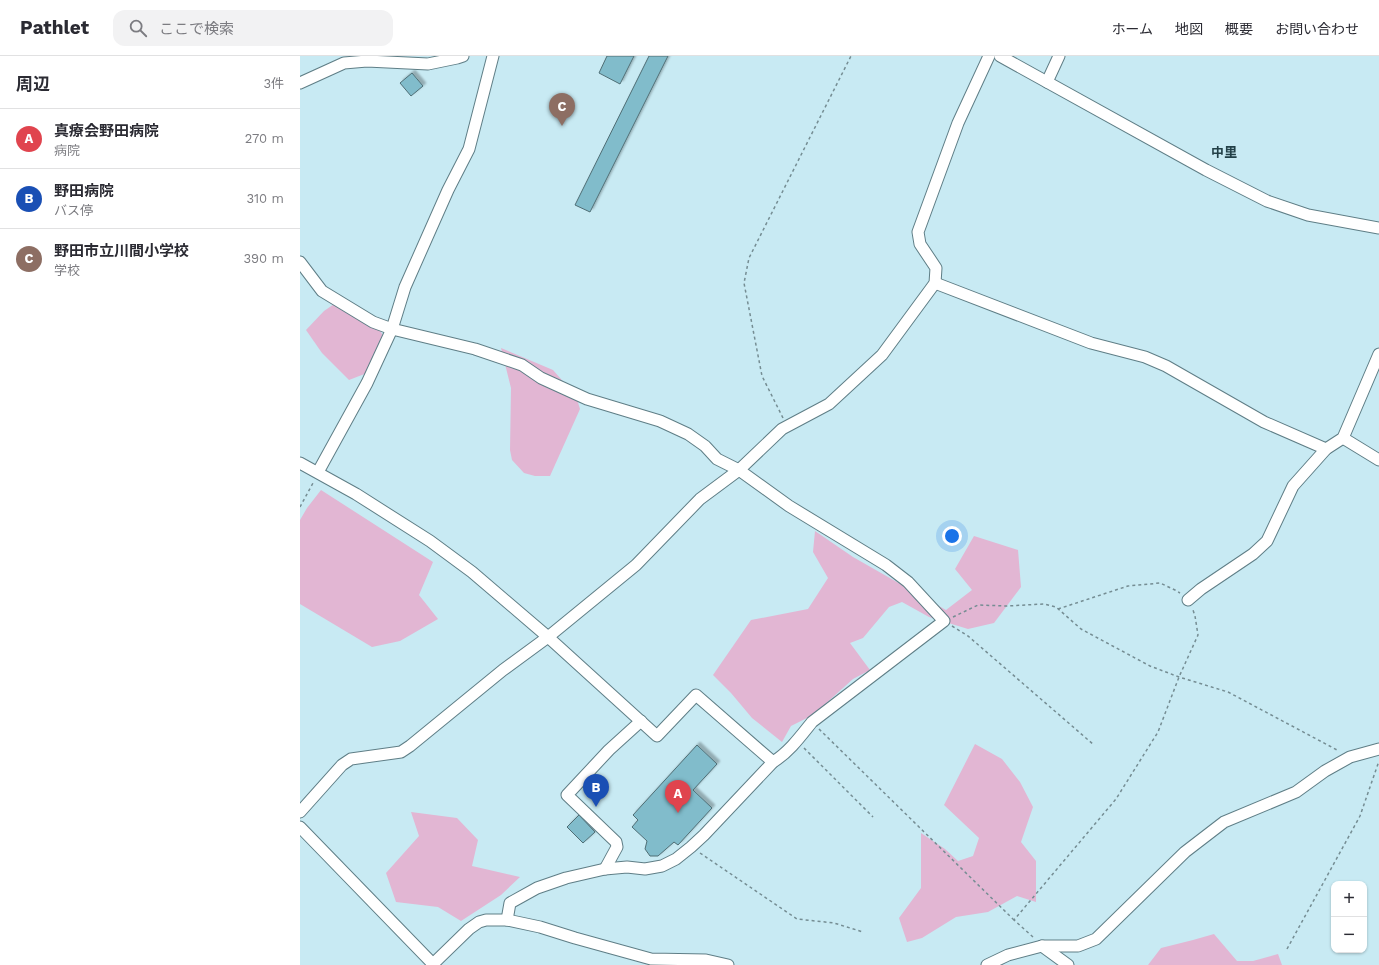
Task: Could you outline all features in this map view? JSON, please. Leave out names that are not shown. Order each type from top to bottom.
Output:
[{"type":"street","points":[[300,83],[344,63],[367,61],[428,64],[463,56]]},
{"type":"street","points":[[318,472],[367,383],[392,329],[405,287],[448,190],[469,149],[493,56]]},
{"type":"street","points":[[300,812],[342,765],[358,758],[401,752],[410,746],[636,565],[700,499],[739,470],[782,430],[829,404],[882,355],[935,283],[936,268],[920,244],[918,232],[958,123],[989,56]]},
{"type":"street","points":[[1000,56],[1206,170],[1267,200],[1308,215],[1379,228]]},
{"type":"street","points":[[1047,82],[1059,56]]},
{"type":"street","points":[[300,262],[322,291],[373,322],[392,329],[475,349],[522,366],[542,378],[587,399],[660,421],[688,434],[705,446],[717,459],[739,470],[789,506],[886,565],[908,582],[944,621],[812,722],[781,757],[773,762],[691,847],[676,859],[662,866],[645,869],[627,867],[605,869],[566,878],[537,888],[510,903],[508,906],[507,920]]},
{"type":"street","points":[[935,283],[1090,343],[1145,357],[1166,366],[1264,422],[1326,449]]},
{"type":"street","points":[[1188,600],[1201,589],[1253,554],[1267,541],[1293,486],[1326,449],[1343,438],[1379,354]]},
{"type":"street","points":[[1343,438],[1379,460]]},
{"type":"street","points":[[300,463],[356,494],[452,557],[472,572],[548,637],[657,736],[696,694],[773,762]]},
{"type":"street","points":[[605,869],[617,847],[616,842],[568,795],[609,750],[641,721]]},
{"type":"street","points":[[987,965],[1008,955],[1042,946],[1078,946],[1096,940],[1184,852],[1224,822],[1296,792],[1325,771],[1350,757],[1379,749]]},
{"type":"street","points":[[300,827],[433,964],[469,929],[479,922],[486,920],[507,920],[651,959],[706,960],[728,965]]},
{"type":"street","points":[[1042,946],[1068,965]]},
{"type":"path","points":[[788,427],[762,376],[744,283],[749,258],[851,56]]},
{"type":"path","points":[[300,507],[318,472]]},
{"type":"path","points":[[1014,920],[1116,799],[1158,732],[1179,677],[1198,636],[1195,616],[1188,600],[1175,590],[1160,583],[1128,586],[1058,608]]},
{"type":"path","points":[[944,621],[978,605],[1007,606],[1044,604],[1058,608],[1081,629],[1150,666],[1179,677],[1228,692],[1350,757]]},
{"type":"path","points":[[944,621],[968,636],[1094,746]]},
{"type":"path","points":[[812,722],[1042,946]]},
{"type":"path","points":[[796,741],[873,817]]},
{"type":"path","points":[[1287,949],[1360,816],[1379,761]]},
{"type":"path","points":[[691,847],[797,919],[834,923],[863,932]]},
{"type":"shaded area","points":[[340,300],[378,328],[389,344],[367,373],[349,380],[322,353],[306,330],[324,311]]},
{"type":"shaded area","points":[[501,348],[553,370],[576,396],[580,409],[550,476],[535,476],[524,473],[512,460],[510,450],[511,388]]},
{"type":"shaded area","points":[[321,490],[433,562],[419,595],[438,619],[400,641],[372,647],[300,604],[300,520]]},
{"type":"shaded area","points":[[815,531],[853,557],[946,610],[972,590],[955,569],[974,536],[1018,550],[1021,587],[994,623],[968,629],[929,617],[902,602],[889,607],[863,638],[850,643],[870,670],[853,679],[813,715],[791,726],[782,742],[752,718],[731,693],[713,675],[751,620],[808,609],[828,578],[813,552]]},
{"type":"shaded area","points":[[975,744],[1002,759],[1020,782],[1033,807],[1021,842],[1036,861],[1036,902],[1017,896],[988,912],[956,917],[922,938],[907,942],[899,918],[921,888],[921,833],[945,849],[958,861],[973,856],[979,838],[944,805]]},
{"type":"shaded area","points":[[411,812],[457,818],[478,840],[472,866],[520,877],[501,895],[461,921],[438,907],[396,902],[386,873],[419,836]]},
{"type":"shaded area","points":[[1214,934],[1237,961],[1253,961],[1278,954],[1282,965],[1148,965],[1161,948]]},
{"type":"building","points":[[607,56],[634,56],[620,84],[599,73]]},
{"type":"building","points":[[649,56],[668,56],[590,212],[575,205]]},
{"type":"building","points":[[412,73],[423,86],[411,96],[400,83]]},
{"type":"building","points":[[697,745],[717,764],[693,790],[712,808],[678,845],[674,842],[658,856],[650,856],[645,849],[647,841],[632,827],[638,820],[633,815]]},
{"type":"building","points":[[579,815],[595,832],[583,843],[567,827]]},
{"type":"place","name":"野田市立川間小学校","points":[[562,126]]},
{"type":"place","name":"野田病院","points":[[596,807]]},
{"type":"place","name":"真療会野田病院","points":[[678,813]]},
{"type":"district","name":"中里","points":[[1224,152]]}]
